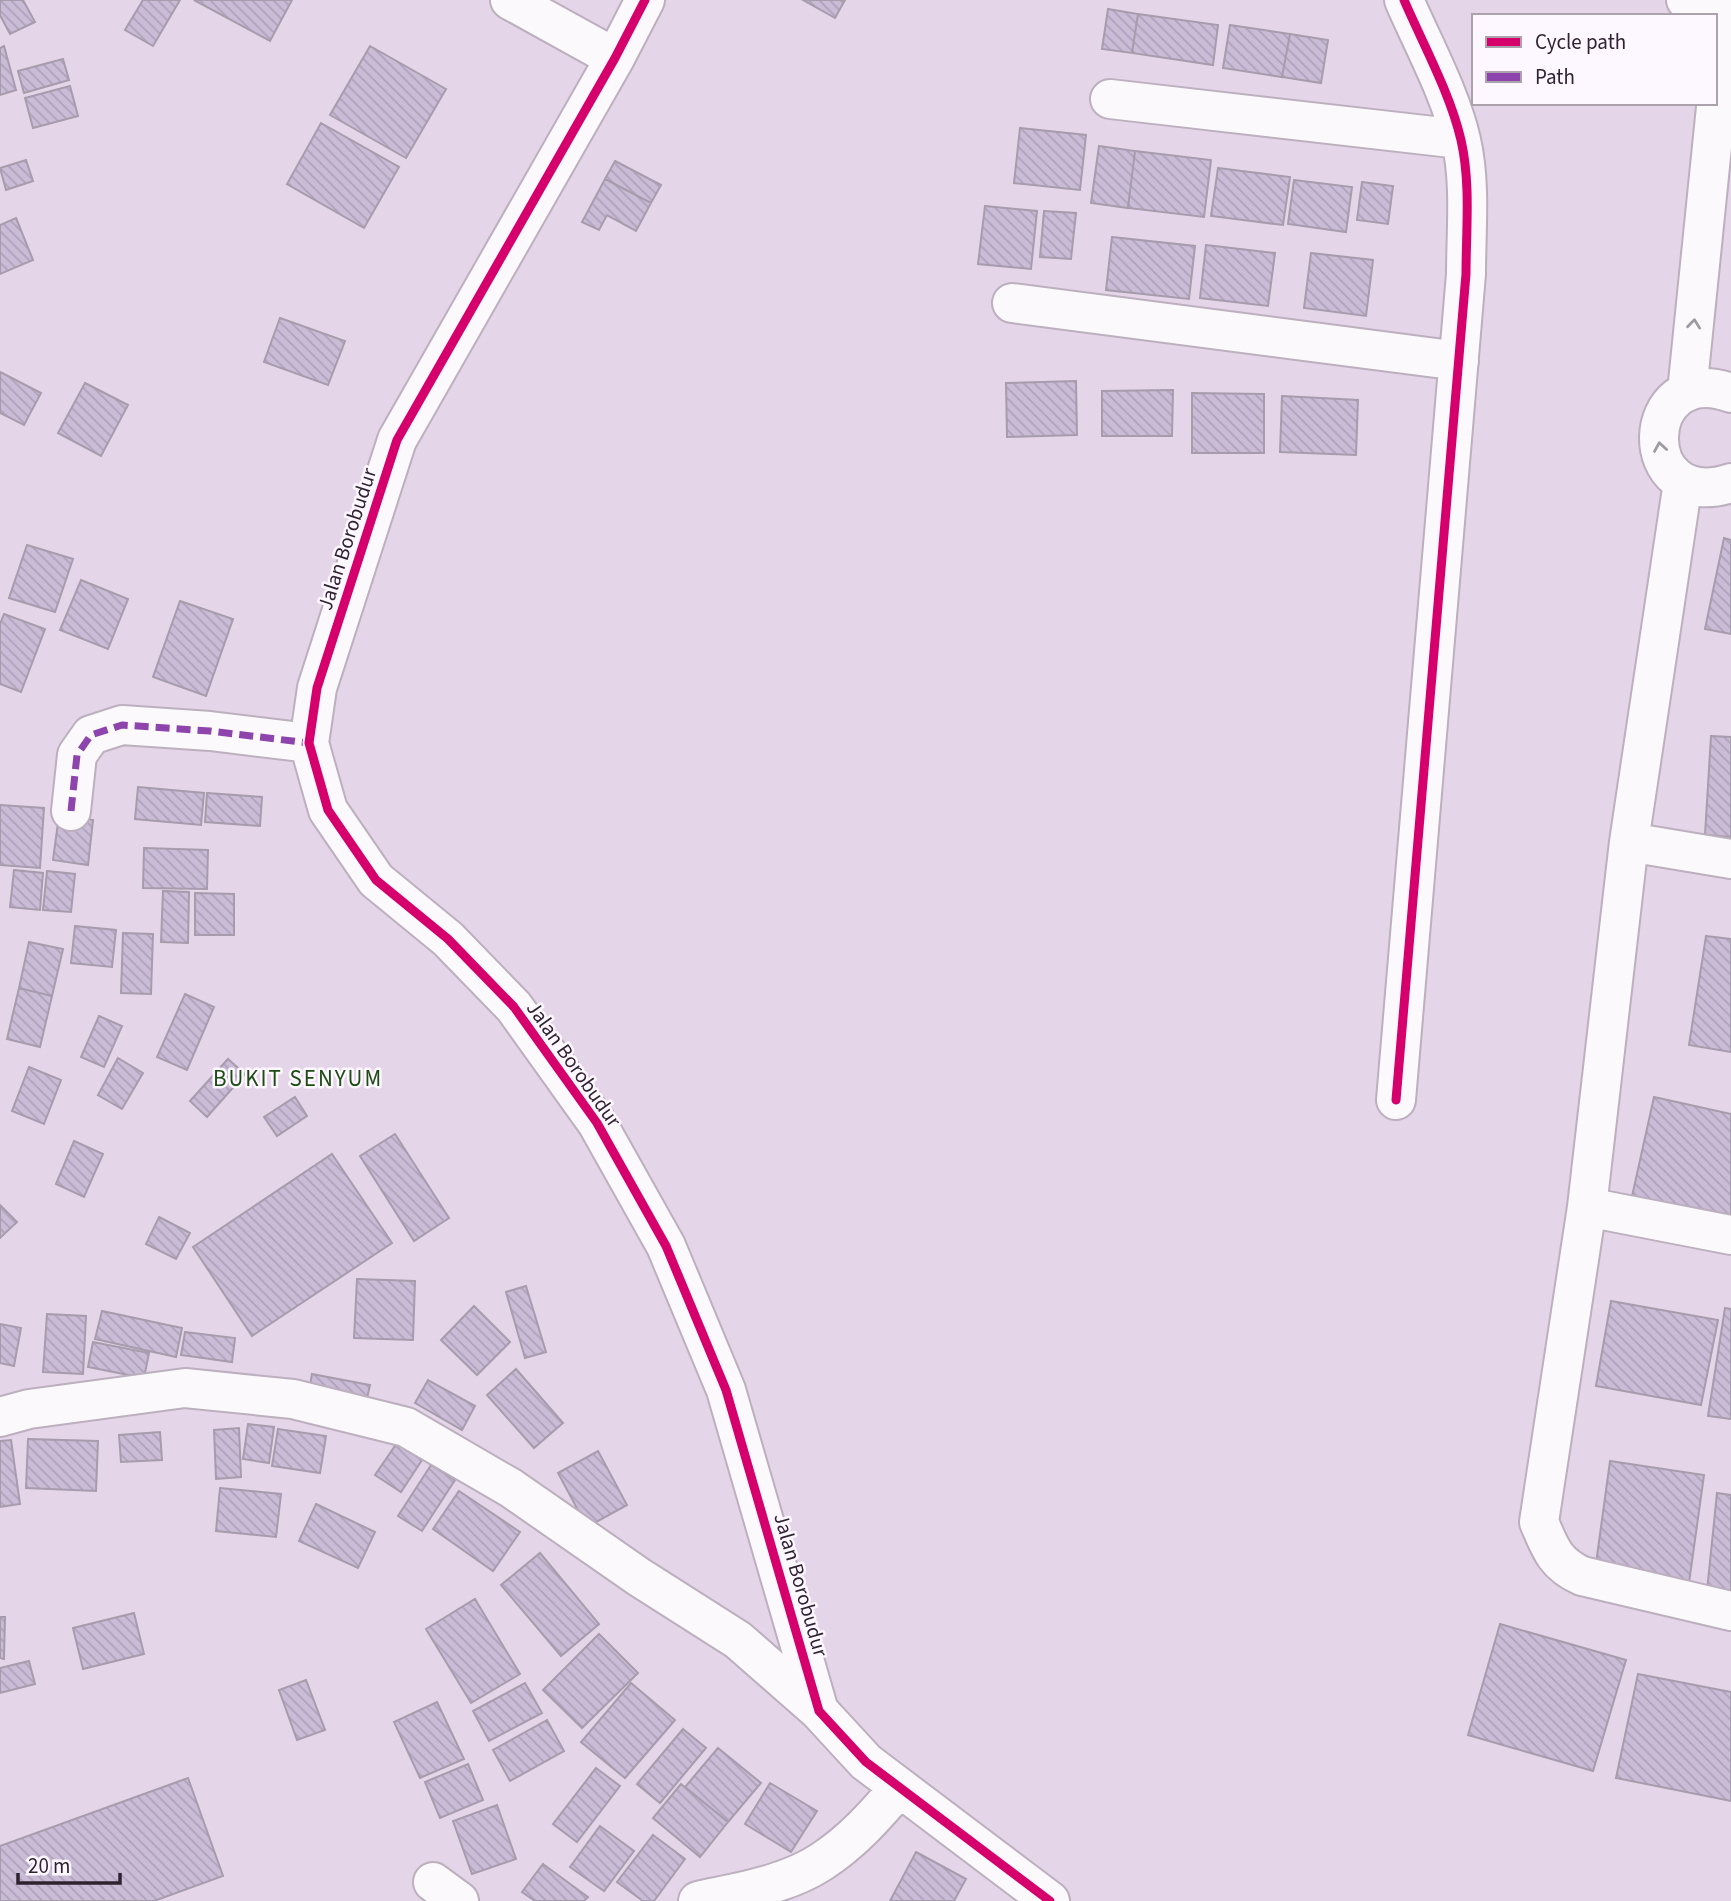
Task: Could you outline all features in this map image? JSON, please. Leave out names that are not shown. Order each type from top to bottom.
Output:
[{"type":"street","points":[[509,0],[615,58]]},
{"type":"street","name":"Jalan Borobudur","points":[[645,0],[615,58],[397,440],[317,688],[309,743],[328,810],[376,880],[448,939],[514,1007],[597,1123],[666,1246],[726,1390],[819,1710],[866,1762],[1050,1901]]},
{"type":"street","points":[[1396,1100],[1466,274],[1467,182],[1460,139],[1442,88],[1404,0]]},
{"type":"street","points":[[1686,0],[1728,9],[1687,392]]},
{"type":"street","points":[[1110,99],[1460,139]]},
{"type":"street","points":[[1012,303],[1459,361]]},
{"type":"street","points":[[1731,393],[1717,388],[1702,388],[1687,392],[1673,401],[1664,414],[1658,444],[1662,459],[1671,472],[1683,482],[1699,488],[1716,488],[1731,483]]},
{"type":"street","points":[[1683,482],[1629,842],[1587,1207],[1539,1522],[1549,1547],[1566,1569],[1582,1576],[1731,1611]]},
{"type":"street","points":[[71,811],[77,755],[91,735],[122,725],[209,731],[309,743]]},
{"type":"street","points":[[1629,842],[1731,859]]},
{"type":"street","points":[[1587,1207],[1731,1235]]},
{"type":"street","points":[[10,1413],[185,1388],[293,1399],[406,1427],[511,1488],[639,1577],[738,1640],[819,1710]]},
{"type":"street","points":[[698,1901],[786,1878],[820,1863],[863,1829],[899,1788]]},
{"type":"building","points":[[0,0],[23,0],[35,22],[10,34],[0,15]]},
{"type":"building","points":[[143,0],[180,0],[153,46],[125,30]]},
{"type":"building","points":[[194,0],[292,0],[270,41]]},
{"type":"building","points":[[803,0],[845,0],[835,18]]},
{"type":"building","points":[[1108,9],[1138,14],[1132,53],[1102,49]]},
{"type":"building","points":[[1138,14],[1218,25],[1213,65],[1132,53]]},
{"type":"building","points":[[1230,25],[1290,34],[1282,77],[1223,68]]},
{"type":"building","points":[[1290,34],[1328,40],[1321,83],[1282,77]]},
{"type":"building","points":[[4,46],[16,90],[0,95],[0,48]]},
{"type":"building","points":[[370,46],[446,89],[406,158],[330,115]]},
{"type":"building","points":[[63,59],[69,80],[24,93],[18,71]]},
{"type":"building","points":[[70,86],[78,116],[33,128],[25,98]]},
{"type":"building","points":[[321,123],[399,167],[364,228],[287,184]]},
{"type":"building","points":[[1020,128],[1086,135],[1080,190],[1014,183]]},
{"type":"building","points":[[1099,146],[1135,151],[1128,208],[1091,203]]},
{"type":"building","points":[[1135,151],[1211,160],[1204,217],[1128,208]]},
{"type":"building","points":[[26,160],[33,181],[6,190],[0,168]]},
{"type":"building","points":[[615,161],[661,185],[651,203],[605,179]]},
{"type":"building","points":[[1218,168],[1290,177],[1283,225],[1211,216]]},
{"type":"building","points":[[605,179],[651,203],[636,231],[607,215],[599,230],[582,222]]},
{"type":"building","points":[[1294,180],[1352,187],[1346,232],[1288,224]]},
{"type":"building","points":[[1362,182],[1393,186],[1388,224],[1357,220]]},
{"type":"building","points":[[985,206],[1037,211],[1031,269],[978,264]]},
{"type":"building","points":[[1044,211],[1076,213],[1071,259],[1040,257]]},
{"type":"building","points":[[16,218],[33,260],[0,274],[0,225]]},
{"type":"building","points":[[1112,237],[1195,246],[1189,299],[1106,290]]},
{"type":"building","points":[[1206,245],[1275,253],[1268,306],[1200,298]]},
{"type":"building","points":[[1311,253],[1373,260],[1366,316],[1304,308]]},
{"type":"building","points":[[280,318],[345,341],[328,385],[264,362]]},
{"type":"building","points":[[0,372],[41,393],[24,425],[0,413]]},
{"type":"building","points":[[1076,381],[1077,435],[1007,437],[1006,383]]},
{"type":"building","points":[[85,383],[128,405],[101,456],[58,433]]},
{"type":"building","points":[[1173,390],[1172,436],[1102,436],[1102,391]]},
{"type":"building","points":[[1192,393],[1264,394],[1264,453],[1192,453]]},
{"type":"building","points":[[1282,396],[1358,400],[1356,455],[1280,452]]},
{"type":"building","points":[[1724,538],[1731,540],[1731,634],[1705,629]]},
{"type":"building","points":[[27,545],[73,559],[55,612],[9,598]]},
{"type":"building","points":[[81,580],[128,599],[108,649],[60,630]]},
{"type":"building","points":[[180,601],[233,619],[206,696],[153,677]]},
{"type":"building","points":[[4,614],[45,629],[21,692],[0,684],[0,624]]},
{"type":"building","points":[[1711,736],[1731,737],[1731,837],[1705,835]]},
{"type":"building","points":[[138,787],[204,793],[201,825],[135,819]]},
{"type":"building","points":[[207,793],[262,797],[260,826],[205,822]]},
{"type":"building","points":[[0,805],[44,808],[40,868],[0,865]]},
{"type":"building","points":[[59,815],[93,820],[88,865],[53,860]]},
{"type":"building","points":[[144,848],[208,850],[207,889],[143,888]]},
{"type":"building","points":[[14,870],[43,873],[40,910],[10,907]]},
{"type":"building","points":[[47,871],[75,874],[71,912],[43,910]]},
{"type":"building","points":[[163,891],[189,892],[188,943],[161,942]]},
{"type":"building","points":[[195,893],[234,894],[234,935],[195,935]]},
{"type":"building","points":[[75,926],[116,930],[112,967],[71,963]]},
{"type":"building","points":[[123,933],[153,934],[151,994],[121,993]]},
{"type":"building","points":[[1706,936],[1731,939],[1731,1052],[1689,1045]]},
{"type":"building","points":[[29,942],[63,949],[52,996],[19,988]]},
{"type":"building","points":[[19,988],[52,996],[40,1047],[7,1039]]},
{"type":"building","points":[[185,994],[214,1007],[187,1070],[157,1057]]},
{"type":"building","points":[[99,1016],[122,1026],[104,1067],[81,1057]]},
{"type":"building","points":[[118,1058],[143,1073],[122,1109],[98,1095]]},
{"type":"building","points":[[228,1059],[245,1074],[207,1117],[190,1101]]},
{"type":"building","points":[[29,1067],[61,1080],[44,1124],[12,1111]]},
{"type":"building","points":[[295,1097],[307,1116],[277,1136],[264,1117]]},
{"type":"building","points":[[1654,1097],[1731,1114],[1731,1219],[1631,1201]]},
{"type":"building","points":[[395,1134],[449,1218],[414,1241],[360,1156]]},
{"type":"building","points":[[74,1141],[103,1154],[84,1197],[56,1184]]},
{"type":"building","points":[[332,1154],[392,1243],[252,1336],[193,1247]]},
{"type":"building","points":[[0,1205],[17,1222],[0,1238]]},
{"type":"building","points":[[159,1217],[190,1233],[176,1259],[146,1244]]},
{"type":"building","points":[[357,1279],[415,1281],[413,1340],[354,1338]]},
{"type":"building","points":[[526,1286],[546,1352],[525,1358],[506,1292]]},
{"type":"building","points":[[1611,1301],[1718,1320],[1701,1405],[1596,1386]]},
{"type":"building","points":[[474,1306],[510,1342],[477,1375],[441,1340]]},
{"type":"building","points":[[1725,1308],[1731,1309],[1731,1419],[1708,1416]]},
{"type":"building","points":[[102,1311],[182,1328],[176,1357],[95,1339]]},
{"type":"building","points":[[47,1314],[86,1316],[83,1374],[43,1372]]},
{"type":"building","points":[[0,1324],[21,1328],[14,1366],[0,1363]]},
{"type":"building","points":[[185,1332],[235,1338],[232,1362],[181,1355]]},
{"type":"building","points":[[93,1342],[149,1353],[144,1378],[88,1367]]},
{"type":"building","points":[[516,1369],[563,1423],[534,1448],[487,1395]]},
{"type":"building","points":[[312,1374],[370,1385],[365,1407],[308,1396]]},
{"type":"building","points":[[428,1380],[475,1406],[462,1430],[415,1403]]},
{"type":"building","points":[[248,1424],[274,1427],[269,1463],[243,1459]]},
{"type":"building","points":[[239,1428],[241,1477],[216,1479],[214,1430]]},
{"type":"building","points":[[278,1429],[326,1436],[320,1473],[272,1466]]},
{"type":"building","points":[[160,1432],[162,1460],[121,1462],[119,1435]]},
{"type":"building","points":[[28,1439],[98,1441],[96,1491],[26,1488]]},
{"type":"building","points":[[11,1440],[20,1504],[0,1507],[0,1441]]},
{"type":"building","points":[[397,1443],[422,1460],[401,1492],[375,1475]]},
{"type":"building","points":[[598,1451],[627,1505],[587,1527],[558,1473]]},
{"type":"building","points":[[1610,1461],[1704,1475],[1689,1583],[1595,1571]]},
{"type":"building","points":[[431,1465],[455,1480],[422,1531],[398,1516]]},
{"type":"building","points":[[220,1488],[281,1494],[276,1537],[216,1531]]},
{"type":"building","points":[[459,1491],[520,1532],[493,1571],[433,1529]]},
{"type":"building","points":[[1717,1493],[1731,1495],[1731,1593],[1707,1591]]},
{"type":"building","points":[[316,1504],[375,1532],[358,1568],[299,1541]]},
{"type":"building","points":[[540,1553],[599,1624],[561,1656],[501,1585]]},
{"type":"building","points":[[475,1599],[520,1674],[471,1703],[426,1629]]},
{"type":"building","points":[[134,1613],[144,1654],[83,1669],[73,1628]]},
{"type":"building","points":[[0,1617],[5,1617],[4,1659],[0,1658]]},
{"type":"building","points":[[1500,1624],[1626,1660],[1593,1771],[1468,1735]]},
{"type":"building","points":[[599,1634],[638,1673],[582,1728],[543,1690]]},
{"type":"building","points":[[29,1661],[35,1684],[0,1693],[0,1668]]},
{"type":"building","points":[[1638,1674],[1731,1692],[1731,1801],[1616,1778]]},
{"type":"building","points":[[306,1680],[325,1730],[297,1740],[279,1690]]},
{"type":"building","points":[[525,1683],[542,1713],[489,1741],[473,1711]]},
{"type":"building","points":[[631,1683],[675,1720],[625,1778],[581,1742]]},
{"type":"building","points":[[437,1702],[464,1759],[420,1778],[394,1722]]},
{"type":"building","points":[[547,1720],[564,1751],[510,1781],[493,1750]]},
{"type":"building","points":[[683,1729],[706,1748],[660,1803],[637,1784]]},
{"type":"building","points":[[718,1748],[761,1783],[728,1822],[685,1787]]},
{"type":"building","points":[[468,1764],[483,1800],[440,1818],[425,1782]]},
{"type":"building","points":[[596,1768],[620,1786],[577,1842],[553,1824]]},
{"type":"building","points":[[188,1778],[223,1876],[154,1901],[0,1901],[0,1846]]},
{"type":"building","points":[[770,1783],[817,1811],[791,1852],[745,1824]]},
{"type":"building","points":[[681,1784],[728,1822],[700,1857],[653,1818]]},
{"type":"building","points":[[497,1805],[516,1859],[472,1874],[453,1821]]},
{"type":"building","points":[[600,1826],[634,1851],[604,1891],[570,1867]]},
{"type":"building","points":[[653,1835],[685,1859],[654,1901],[643,1901],[617,1882]]},
{"type":"building","points":[[916,1852],[966,1879],[954,1901],[890,1901]]},
{"type":"building","points":[[543,1864],[588,1897],[584,1901],[535,1901],[522,1892]]},
{"type":"marked path","points":[[71,811],[77,755],[91,735],[122,725],[210,731],[309,743]]},
{"type":"cycle path","points":[[645,0],[615,58],[397,440],[317,688],[309,743],[328,810],[376,880],[448,939],[514,1007],[597,1123],[666,1246],[726,1390],[819,1711],[866,1762],[1050,1901]]},
{"type":"cycle path","points":[[1396,1100],[1466,274],[1467,207],[1464,157],[1456,122],[1404,0]]},
{"type":"district","name":"BUKIT SENYUM","points":[[298,1078]]}]
